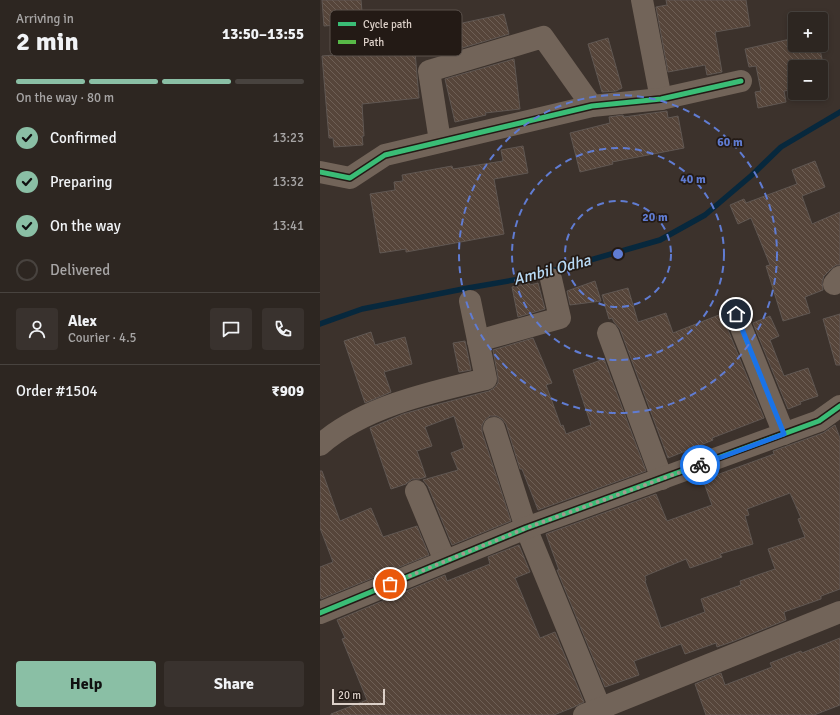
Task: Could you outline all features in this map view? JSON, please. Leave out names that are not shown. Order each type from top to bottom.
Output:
[{"type":"street","points":[[642,0],[661,99]]},
{"type":"street","points":[[440,141],[429,71],[543,37],[592,106]]},
{"type":"street","points":[[320,172],[350,178],[385,155],[440,141],[592,106],[661,99],[741,80]]},
{"type":"street","points":[[478,341],[560,318],[551,279]]},
{"type":"street","points":[[320,446],[331,436],[354,421],[401,402],[486,379],[470,301]]},
{"type":"street","points":[[736,314],[784,434]]},
{"type":"street","points":[[608,333],[662,479]]},
{"type":"street","points":[[320,613],[526,528],[784,434],[837,413]]},
{"type":"street","points":[[494,428],[526,528],[596,713],[840,612]]},
{"type":"street","points":[[416,491],[445,561]]},
{"type":"building","points":[[322,0],[361,0],[362,10],[330,10],[330,26],[324,26]]},
{"type":"building","points":[[666,0],[746,0],[750,26],[715,32],[722,72],[707,75],[705,65],[668,72],[656,7],[667,5]]},
{"type":"building","points":[[504,14],[509,34],[462,48],[462,23]]},
{"type":"building","points":[[608,38],[622,88],[616,91],[602,92],[588,44]]},
{"type":"building","points":[[788,40],[788,52],[821,52],[822,60],[788,60],[788,90],[784,91],[786,102],[758,108],[755,92],[761,91],[756,66],[749,67],[745,49]]},
{"type":"building","points":[[322,56],[415,56],[419,98],[362,104],[364,136],[362,136],[363,145],[334,147],[333,138],[329,138]]},
{"type":"building","points":[[514,59],[520,109],[485,113],[486,115],[455,122],[445,79]]},
{"type":"building","points":[[667,111],[668,118],[678,116],[684,148],[612,162],[613,164],[580,172],[570,133],[610,123],[609,117],[623,115],[624,117]]},
{"type":"building","points":[[523,146],[528,173],[494,179],[504,234],[406,252],[406,249],[380,253],[370,194],[395,190],[394,182],[403,181],[402,175],[452,166],[453,169],[503,161],[501,150]]},
{"type":"building","points":[[815,161],[825,187],[802,196],[812,224],[840,212],[840,265],[836,265],[824,276],[822,282],[823,290],[805,297],[810,313],[783,321],[766,266],[770,265],[751,218],[738,224],[730,205],[744,199],[746,203],[797,184],[792,170]]},
{"type":"building","points":[[595,281],[601,301],[570,305],[567,291]]},
{"type":"building","points":[[529,283],[530,285],[538,283],[545,309],[518,317],[512,287]]},
{"type":"building","points":[[628,288],[638,322],[666,313],[673,333],[724,313],[724,320],[764,418],[712,438],[713,440],[668,458],[620,329],[612,318],[609,319],[602,295]]},
{"type":"building","points":[[840,314],[840,365],[836,365],[823,319]]},
{"type":"building","points":[[770,316],[779,336],[770,340],[784,376],[808,368],[818,396],[800,402],[801,404],[788,409],[753,323]]},
{"type":"building","points":[[371,332],[375,345],[405,337],[412,364],[384,372],[391,392],[365,403],[344,341]]},
{"type":"building","points":[[533,338],[552,383],[546,385],[561,426],[563,425],[566,434],[591,425],[573,370],[604,359],[646,471],[538,510],[522,469],[520,469],[506,424],[497,416],[490,416],[482,425],[482,432],[511,521],[452,545],[428,486],[423,480],[458,470],[451,453],[464,448],[454,416],[425,427],[432,446],[417,451],[426,477],[412,479],[406,484],[391,489],[370,428],[403,414],[489,391],[498,383],[493,350]]},
{"type":"building","points":[[465,341],[471,370],[459,372],[453,343]]},
{"type":"building","points":[[835,425],[840,438],[840,589],[821,596],[821,599],[784,612],[786,620],[717,647],[716,643],[685,654],[681,644],[634,661],[639,675],[605,687],[557,570],[559,570],[546,534],[656,494],[667,521],[712,505],[703,480],[774,454],[773,451],[823,433]],"holes":[[[790,493],[801,518],[798,519],[805,537],[768,549],[775,569],[740,581],[741,585],[701,599],[705,612],[661,628],[645,581],[645,576],[686,559],[690,568],[722,557],[720,554],[753,544],[745,516],[749,515],[747,509]]]},
{"type":"building","points":[[320,471],[322,471],[340,521],[371,508],[383,537],[417,526],[429,555],[321,599],[320,567],[333,562],[320,528]]},
{"type":"building","points":[[519,545],[530,572],[515,578],[540,638],[555,632],[584,702],[554,715],[331,715],[367,700],[342,639],[345,638],[337,620],[445,575],[447,581],[490,564],[488,557]]},
{"type":"building","points":[[840,638],[840,705],[814,715],[706,715],[695,684],[721,673],[725,685],[772,667],[770,663],[801,651],[802,653]]},
{"type":"waterway","name":"Ambil Odha","points":[[320,324],[362,309],[531,277],[660,240],[705,215],[752,175],[781,147],[840,112]]},
{"type":"marked path","points":[[736,315],[784,434]]},
{"type":"cycle path","points":[[320,172],[350,178],[385,155],[592,106],[661,99],[741,81]]},
{"type":"cycle path","points":[[320,613],[526,528],[819,421],[840,406]]},
{"type":"way so far","points":[[390,584],[526,528],[700,465]]},
{"type":"route","points":[[700,465],[784,434],[736,314]]}]
